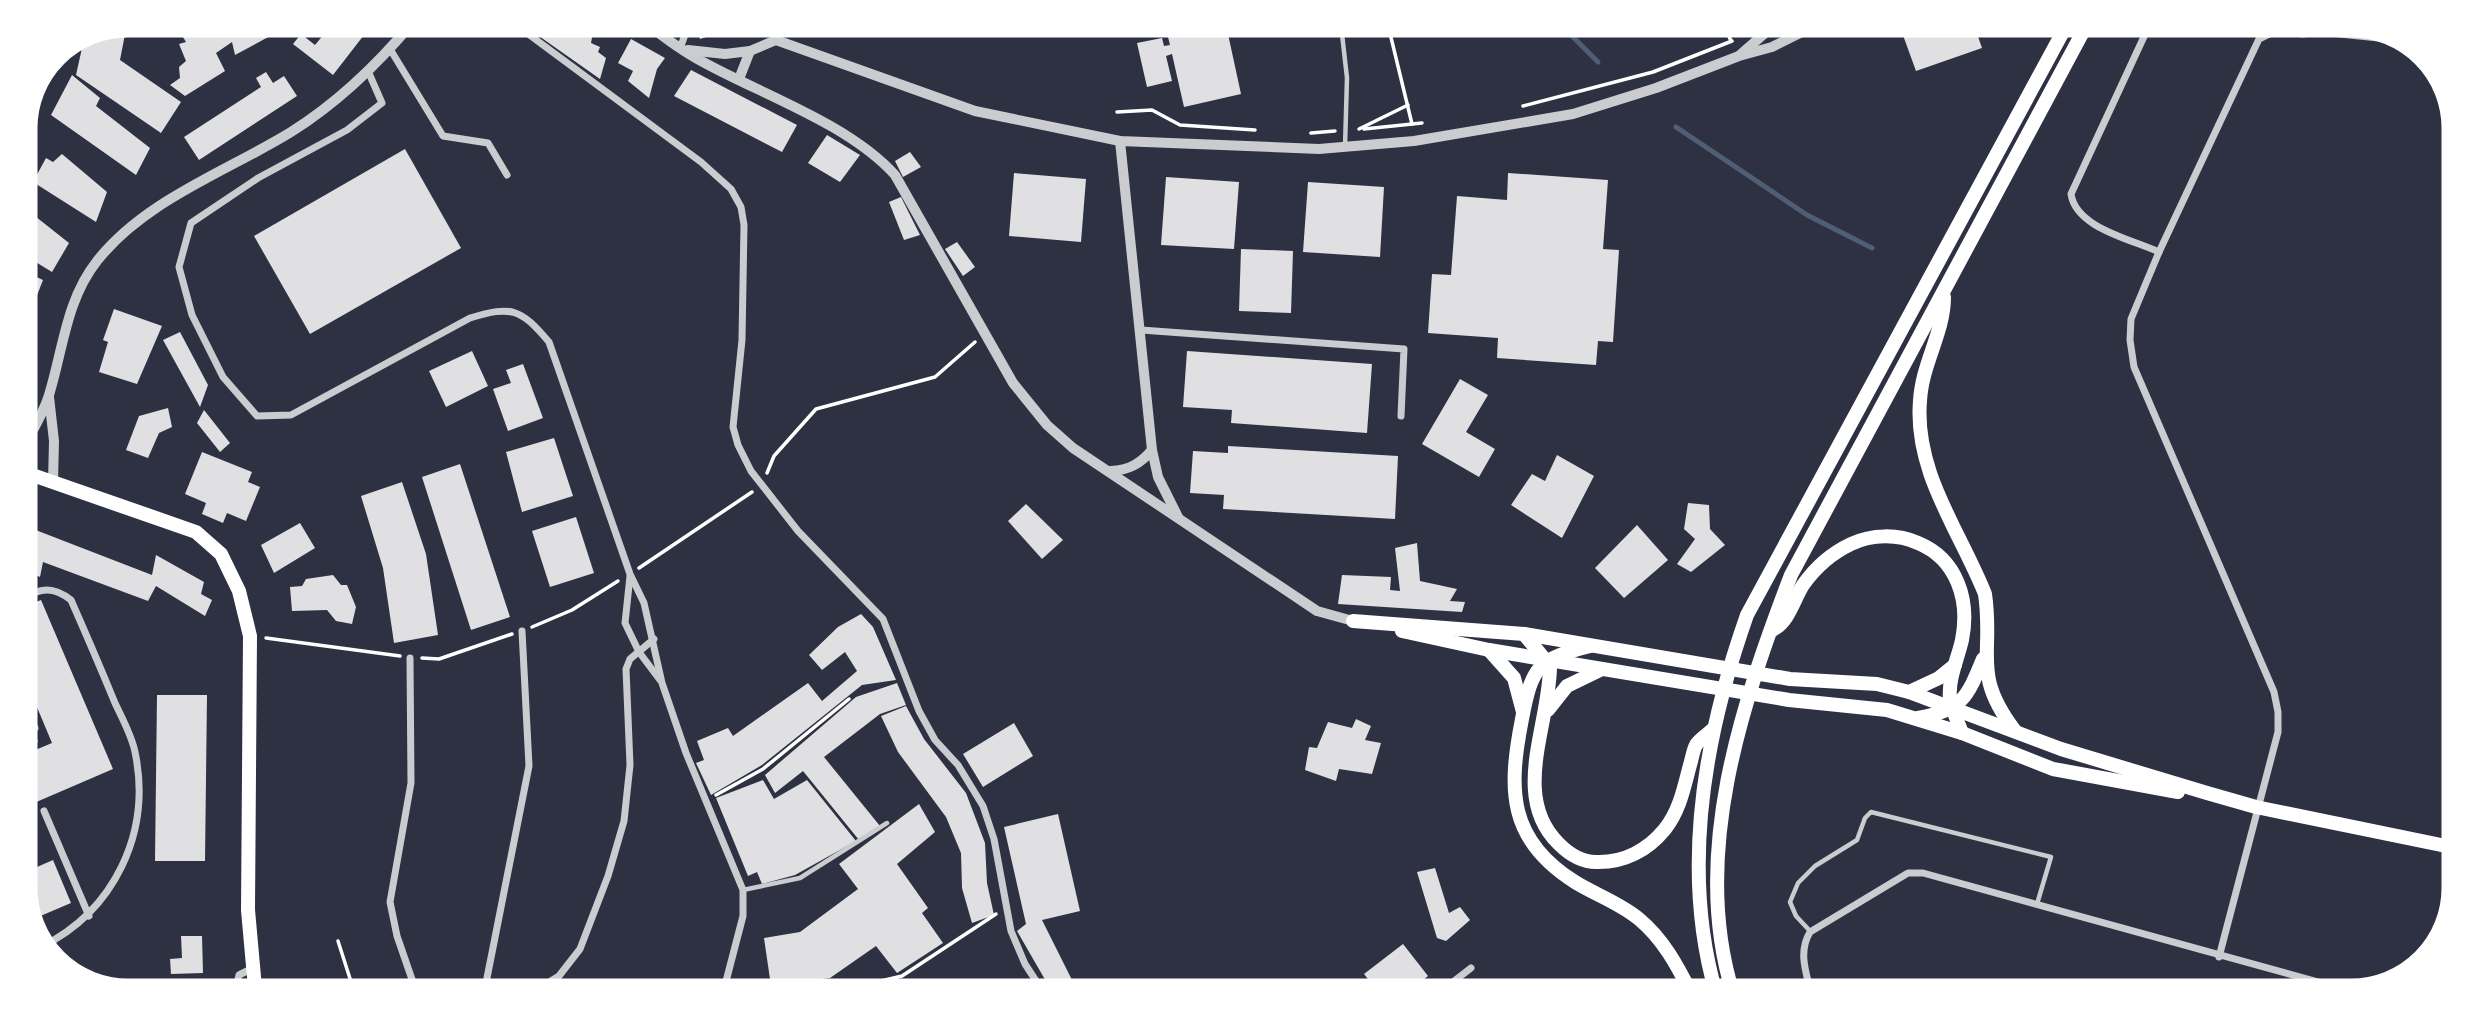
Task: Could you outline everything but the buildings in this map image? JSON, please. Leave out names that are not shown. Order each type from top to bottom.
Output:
[{"type":"main road","points":[[1713,983],[1699,886],[1702,808],[1712,730],[1725,678],[1747,615],[2062,33]]},
{"type":"main road","points":[[1731,983],[1725,966],[1718,885],[1723,812],[1740,732],[1770,631],[1791,575],[2082,33]]},
{"type":"main road","points":[[1918,718],[1953,708],[1967,697],[1984,658],[1988,614],[1984,594],[1933,484],[1921,437],[1919,401],[1926,362],[1944,320],[1944,293]]},
{"type":"main road","points":[[33,475],[196,532],[221,554],[239,591],[250,636],[248,910],[254,983]]},
{"type":"main road","points":[[1770,631],[1781,625],[1804,584],[1824,560],[1852,543],[1879,536],[1906,537],[1936,550],[1957,576],[1963,601],[1962,637],[1950,698],[1962,733]]},
{"type":"main road","points":[[1353,621],[1489,650],[1789,700],[1866,706],[1918,718],[2053,769],[2089,778],[2207,793]]},
{"type":"main road","points":[[1353,621],[1524,634],[1790,679],[1877,684],[1909,692],[2094,760],[2256,807],[2446,846]]},
{"type":"main road","points":[[1524,634],[1550,666],[1547,711],[1536,759],[1536,808],[1542,824],[1559,845],[1590,862],[1629,858],[1656,839],[1676,811],[1696,745],[1712,730]]},
{"type":"main road","points":[[1590,646],[1547,659],[1535,672],[1523,714],[1514,785],[1517,814],[1527,836],[1551,865],[1575,882],[1627,910],[1653,932],[1669,951],[1686,983]]},
{"type":"main road","points":[[1489,650],[1514,678],[1523,714]]},
{"type":"main road","points":[[1984,658],[1994,700],[2015,731]]},
{"type":"main road","points":[[1909,692],[1939,678],[1955,665]]},
{"type":"main road","points":[[1547,711],[1567,686],[1602,669]]},
{"type":"street","points":[[33,429],[49,397],[66,321],[95,263],[120,236],[147,214],[290,132],[340,99],[390,50],[401,33]]},
{"type":"street","points":[[527,33],[701,162],[731,189],[741,207],[745,258],[742,340],[733,427],[737,445],[762,485],[798,531],[883,619],[919,711],[935,740],[958,765],[983,806],[994,839],[1011,931],[1025,964],[1037,983]]},
{"type":"street","points":[[661,33],[700,61],[739,79],[881,159],[895,176],[1013,383],[1029,406],[1073,448],[1317,611],[1353,621]]},
{"type":"street","points":[[684,48],[687,33]]},
{"type":"street","points":[[1739,56],[1765,33]]},
{"type":"street","points":[[684,48],[725,54],[750,51],[766,42],[788,42],[975,111],[1120,141],[1345,148],[1465,134],[1573,114],[1772,47],[1800,33]]},
{"type":"street","points":[[2146,33],[2071,194],[2073,208],[2084,219],[2159,252]]},
{"type":"street","points":[[2219,957],[2256,807],[2278,732],[2278,712],[2274,692],[2134,367],[2130,340],[2131,319],[2159,252],[2259,39],[2271,33]]},
{"type":"street","points":[[2327,33],[2387,40]]},
{"type":"street","points":[[390,50],[443,136],[488,143],[506,175]]},
{"type":"street","points":[[739,79],[750,51]]},
{"type":"street","points":[[368,71],[382,103],[347,130],[258,178],[191,223],[179,267],[192,315],[223,377],[257,416],[291,415],[470,317],[502,308],[530,320],[549,342],[630,574],[644,603],[662,683],[704,800],[743,890],[743,916],[726,983]]},
{"type":"street","points":[[1120,141],[1152,450],[1158,477],[1178,517]]},
{"type":"street","points":[[1141,330],[1404,349],[1401,416]]},
{"type":"street","points":[[49,397],[54,441],[53,482]]},
{"type":"street","points":[[1111,471],[1126,470],[1152,450]]},
{"type":"street","points":[[630,574],[625,623],[639,652],[662,683]]},
{"type":"street","points":[[33,592],[42,588],[59,590],[71,600],[135,750],[139,788],[136,829],[122,870],[89,916],[50,941]]},
{"type":"street","points":[[486,983],[528,766],[522,631]]},
{"type":"street","points":[[548,983],[559,976],[580,950],[608,876],[624,821],[630,765],[626,670],[630,659],[654,639]]},
{"type":"street","points":[[410,657],[411,783],[390,902],[397,936],[413,983]]},
{"type":"street","points":[[33,723],[35,728]]},
{"type":"street","points":[[44,811],[89,916]]},
{"type":"street","points":[[1809,983],[1803,959],[1804,942],[1810,932],[1908,873],[1923,873],[2319,983]]},
{"type":"street","points":[[237,983],[239,975],[253,968]]},
{"type":"street","points":[[1452,983],[1471,968]]},
{"type":"lane","points":[[1342,33],[1346,78],[1345,148]]},
{"type":"lane","points":[[1810,932],[1796,916],[1790,902],[1798,883],[1815,866],[1857,840],[1865,818],[1871,812],[2051,857],[2037,904]]},
{"type":"lane","points":[[743,890],[800,878],[887,824]]},
{"type":"path","points":[[1390,33],[1412,124]]},
{"type":"path","points":[[1517,108],[1653,72],[1731,41],[1728,33]]},
{"type":"path","points":[[1359,130],[1408,105]]},
{"type":"path","points":[[1117,113],[1152,110],[1180,125],[1261,131]]},
{"type":"path","points":[[1302,133],[1426,123]]},
{"type":"path","points":[[250,636],[439,659],[522,631],[572,610],[762,485],[774,456],[816,409],[935,377],[973,342]]},
{"type":"path","points":[[704,800],[730,790],[764,769],[849,699]]},
{"type":"path","points":[[872,983],[902,976],[1006,907]]},
{"type":"path","points":[[338,940],[351,983]]},
{"type":"waterway","points":[[1569,33],[1598,62]]},
{"type":"waterway","points":[[1676,127],[1807,215],[1872,248]]}]
